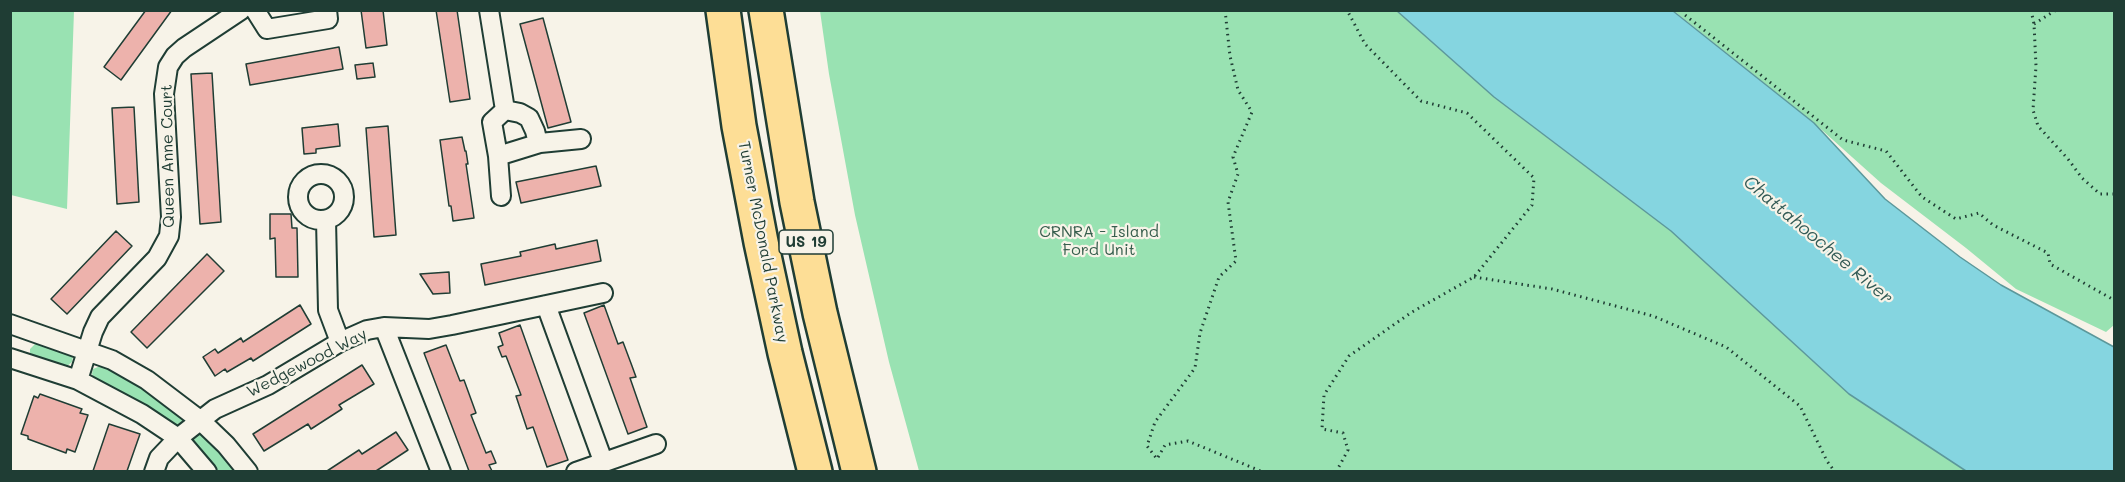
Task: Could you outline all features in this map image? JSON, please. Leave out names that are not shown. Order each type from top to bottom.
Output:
[{"type":"highway","name":"Turner McDonald Parkway","points":[[723,10],[739,126],[759,231],[783,342],[815,471]]},
{"type":"highway","name":"US 19","points":[[766,10],[797,202],[820,313],[859,471]]},
{"type":"street","name":"Queen Anne Court","points":[[78,380],[100,317],[157,258],[169,236],[171,217],[164,94],[168,67],[184,48],[241,10]]},
{"type":"street","points":[[255,10],[267,29],[328,19],[327,10]]},
{"type":"street","points":[[489,10],[504,110]]},
{"type":"street","points":[[504,110],[520,113],[529,118],[538,143]]},
{"type":"street","points":[[501,196],[498,156],[492,122],[504,110]]},
{"type":"street","points":[[498,156],[538,143],[581,139]]},
{"type":"street","points":[[326,220],[328,310],[340,342]]},
{"type":"street","name":"Wedgewood Way","points":[[154,471],[159,458],[178,438],[228,402],[268,385],[340,342],[367,330],[384,327],[429,329],[603,293]]},
{"type":"street","points":[[546,305],[603,461]]},
{"type":"street","points":[[207,471],[178,438],[142,414],[78,380],[11,358],[16,326],[112,360],[147,380],[201,421],[248,471]]},
{"type":"street","name":"Wedgewood Way","points":[[384,327],[441,471]]},
{"type":"street","points":[[576,471],[656,444]]},
{"type":"path","points":[[1225,10],[1230,56],[1238,90],[1252,112],[1233,156],[1238,174],[1228,202],[1236,261],[1219,277],[1200,333],[1195,368],[1155,422],[1147,446],[1157,459],[1165,445],[1188,441],[1263,471]]},
{"type":"path","points":[[1336,471],[1348,450],[1342,433],[1322,429],[1324,395],[1349,356],[1412,312],[1474,277],[1532,205],[1534,178],[1467,113],[1420,101],[1365,44],[1347,10]]},
{"type":"path","points":[[1688,10],[1685,15],[1843,140],[1886,151],[1922,197],[1956,219],[1979,213],[1993,225],[2048,253],[2050,264],[2115,300]]},
{"type":"path","points":[[2031,10],[2036,66],[2033,110],[2038,126],[2082,178],[2100,194],[2115,194]]},
{"type":"path","points":[[2034,24],[2056,10]]},
{"type":"path","points":[[1474,277],[1552,289],[1653,316],[1726,347],[1800,406],[1827,461],[1835,471]]},
{"type":"green space","points":[[11,10],[74,11],[67,209],[11,195]]},
{"type":"green space","name":"CRNRA - Island Ford Unit","points":[[820,11],[1397,11],[1494,97],[1671,231],[1849,394],[1966,471],[919,471],[889,362],[855,215]]},
{"type":"green space","points":[[1674,11],[2114,11],[2114,325],[2106,332],[2016,289],[1881,183],[1814,123]]},
{"type":"green space","points":[[37,342],[73,356],[72,362],[66,367],[34,357],[30,349]]},
{"type":"green space","points":[[103,365],[127,376],[183,415],[183,420],[175,427],[95,379],[92,374],[93,369]]},
{"type":"green space","points":[[196,435],[207,436],[239,471],[215,471],[192,443]]},
{"type":"water","name":"Chattahoochee River","points":[[1397,11],[1673,11],[1814,123],[1885,199],[1960,257],[2001,285],[2114,347],[2114,471],[1966,471],[1849,394],[1671,231],[1494,97]]},
{"type":"building","points":[[146,10],[172,10],[121,80],[104,67]]},
{"type":"building","points":[[361,10],[383,10],[387,45],[366,48]]},
{"type":"building","points":[[436,10],[457,10],[470,99],[450,102]]},
{"type":"building","points":[[543,18],[571,122],[548,128],[520,24]]},
{"type":"building","points":[[339,47],[343,69],[250,85],[246,64]]},
{"type":"building","points":[[373,63],[375,77],[357,79],[355,65]]},
{"type":"building","points":[[212,73],[221,222],[200,224],[191,74]]},
{"type":"building","points":[[134,107],[139,202],[117,204],[112,108]]},
{"type":"building","points":[[338,124],[340,146],[316,149],[316,153],[304,154],[302,128]]},
{"type":"building","points":[[388,126],[396,235],[374,237],[366,128]]},
{"type":"building","points":[[462,137],[468,164],[466,164],[474,218],[453,221],[440,140]]},
{"type":"building","points":[[596,166],[601,186],[521,203],[516,182]]},
{"type":"building","points":[[270,214],[291,214],[292,228],[297,228],[298,277],[276,277],[275,238],[270,239]]},
{"type":"building","points":[[116,231],[132,246],[67,314],[51,299]]},
{"type":"building","points":[[597,240],[601,261],[485,285],[481,264],[521,256],[520,252],[555,244],[556,249]]},
{"type":"building","points":[[207,254],[224,271],[147,348],[131,332]]},
{"type":"building","points":[[449,272],[450,293],[433,294],[420,274]]},
{"type":"building","points":[[300,305],[311,324],[253,361],[251,358],[215,376],[203,357],[215,349],[218,353],[241,338],[243,342]]},
{"type":"building","points":[[604,305],[618,344],[623,342],[636,377],[630,378],[647,427],[628,434],[584,313]]},
{"type":"building","points":[[520,325],[568,460],[547,467],[533,427],[527,429],[516,396],[521,395],[506,356],[502,357],[498,347],[503,345],[499,333]]},
{"type":"building","points":[[446,345],[460,381],[464,380],[476,413],[471,415],[486,453],[491,451],[496,463],[489,465],[492,471],[469,471],[424,353]]},
{"type":"building","points":[[362,365],[374,384],[339,405],[342,409],[311,429],[308,424],[264,451],[253,434]]},
{"type":"building","points":[[40,394],[82,409],[80,413],[88,415],[75,452],[67,449],[66,453],[28,439],[28,436],[21,434],[34,396],[38,398]]},
{"type":"building","points":[[109,424],[140,434],[127,471],[93,471]]},
{"type":"building","points":[[396,432],[408,450],[376,471],[327,471],[359,450],[362,454]]}]
